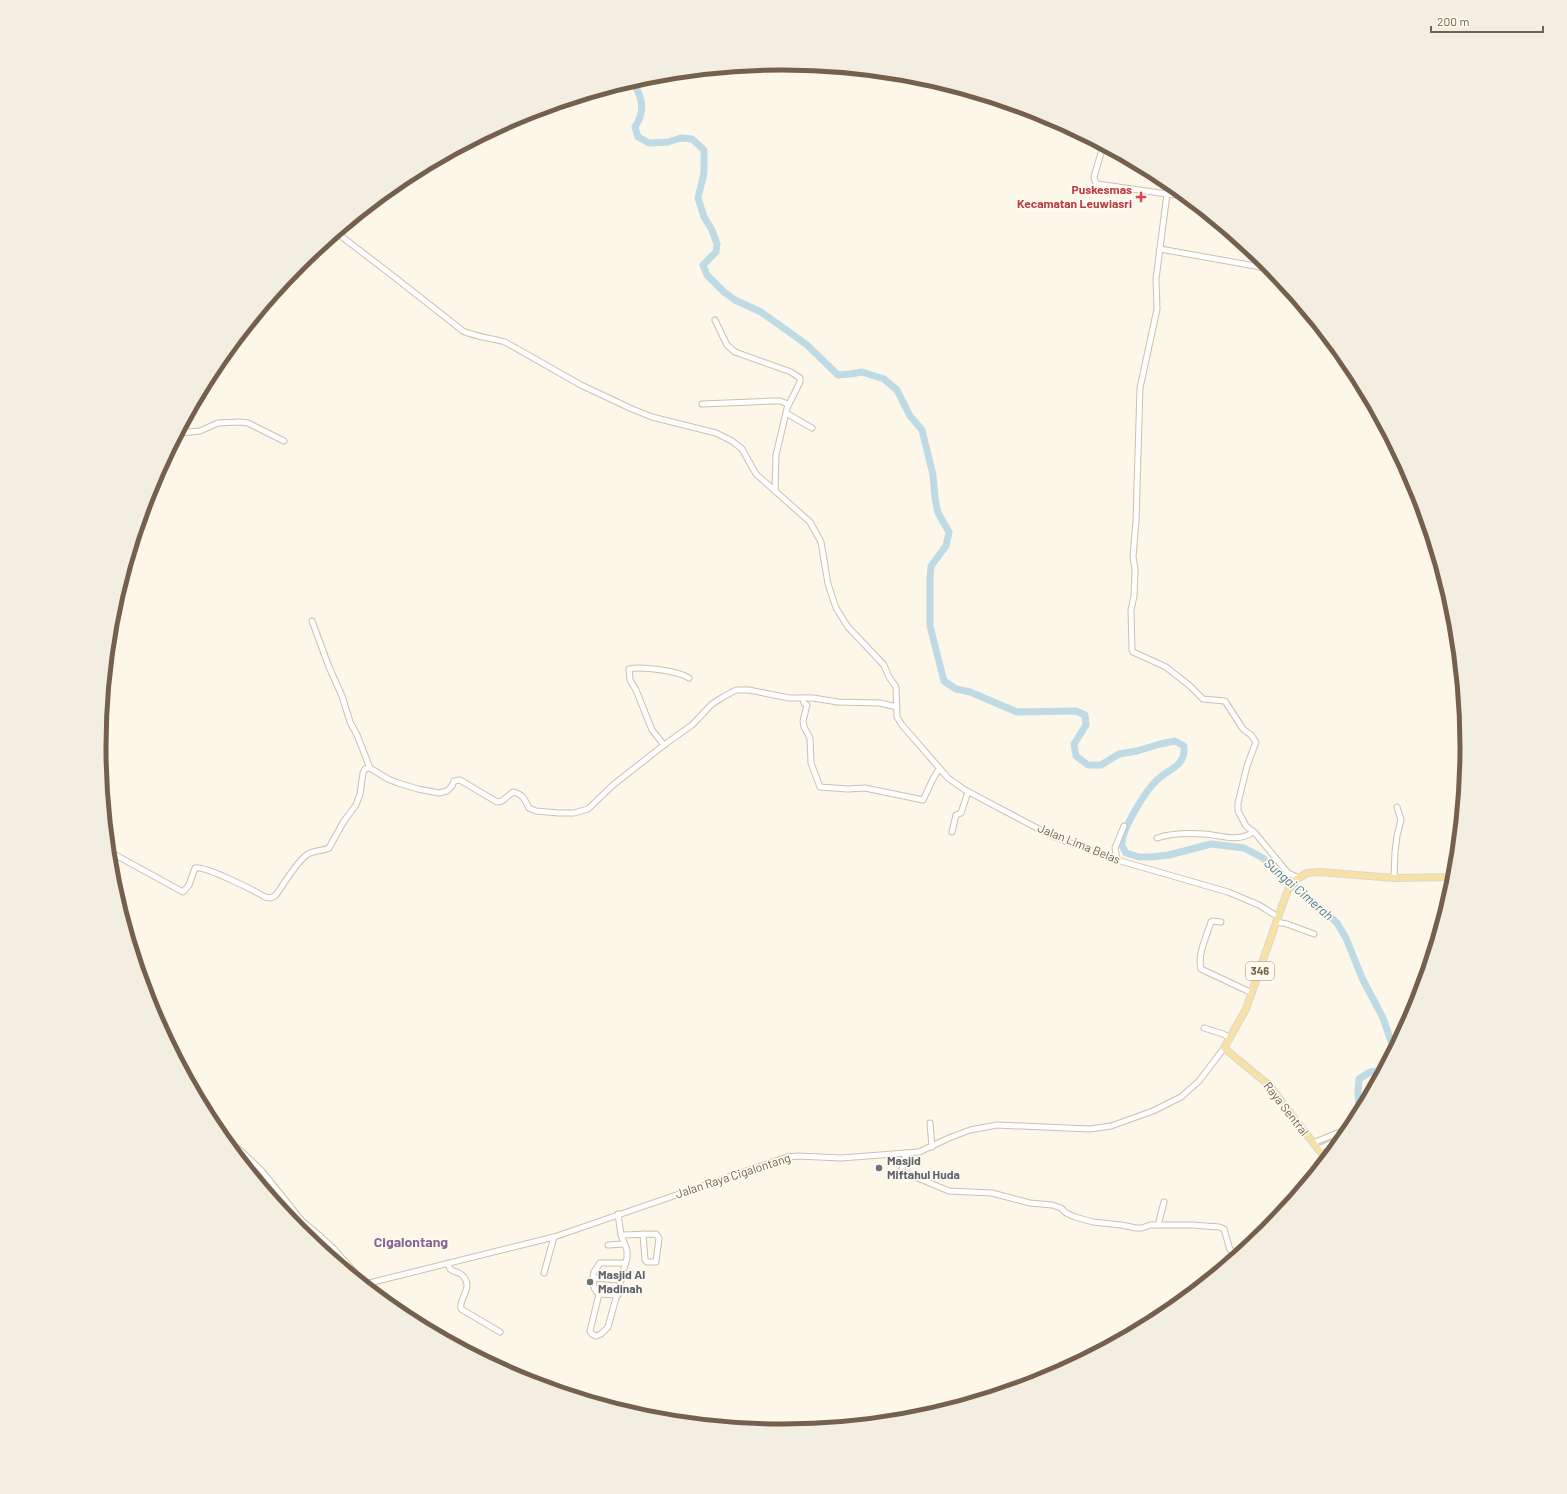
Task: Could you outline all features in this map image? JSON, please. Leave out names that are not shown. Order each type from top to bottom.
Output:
[{"type":"main road","name":"346","points":[[1224,1048],[1246,1009],[1288,890],[1298,878],[1311,872],[1328,872],[1394,878],[1447,877]]},
{"type":"main road","name":"Raya Sentral","points":[[1224,1048],[1270,1086],[1323,1156]]},
{"type":"street","points":[[1102,150],[1094,177],[1097,184],[1175,195]]},
{"type":"street","points":[[1167,194],[1156,279],[1157,310],[1140,388],[1136,521],[1133,557],[1134,596],[1131,610],[1133,638],[1132,650],[1133,652],[1166,667],[1190,686],[1203,699],[1225,702],[1243,729],[1254,738],[1256,742],[1247,766],[1237,806],[1238,811],[1245,824],[1288,873],[1298,878]]},
{"type":"street","name":"Jalan Lima Belas","points":[[340,235],[463,331],[473,336],[491,338],[505,342],[581,385],[632,409],[652,417],[716,433],[732,441],[742,449],[756,474],[810,522],[821,542],[828,584],[836,608],[848,626],[884,665],[889,677],[896,686],[897,717],[902,725],[948,778],[968,792],[1052,836],[1117,860],[1228,892],[1259,905],[1286,924],[1314,934]]},
{"type":"street","points":[[1160,249],[1259,267]]},
{"type":"street","points":[[715,320],[727,345],[735,352],[791,372],[800,378],[800,382],[788,406],[776,455],[775,490]]},
{"type":"street","points":[[702,404],[773,400],[786,403],[788,406]]},
{"type":"street","points":[[786,413],[812,428]]},
{"type":"street","points":[[184,432],[200,430],[218,423],[239,422],[248,423],[284,440]]},
{"type":"street","points":[[312,621],[329,667],[342,696],[350,722],[360,741],[370,768],[388,779],[418,789],[439,793],[447,792],[454,781],[460,780],[497,802],[502,801],[513,792],[517,793],[525,798],[529,808],[533,810],[556,813],[572,813],[588,809],[596,803],[609,788],[664,745],[692,726],[712,704],[736,690],[745,689],[789,698],[817,698],[838,702],[874,703],[897,707]]},
{"type":"street","points":[[664,745],[652,730],[636,690],[630,680],[629,669],[637,668],[665,671],[683,674],[690,678]]},
{"type":"street","points":[[803,698],[804,703],[807,705],[803,721],[804,727],[810,738],[811,763],[820,787],[882,790],[896,795],[923,800],[932,779],[939,769]]},
{"type":"street","points":[[116,856],[183,892],[189,885],[197,867],[219,874],[269,898],[276,895],[298,864],[308,854],[317,850],[330,848],[344,821],[356,805],[360,794],[365,769],[370,768]]},
{"type":"street","points":[[952,832],[956,815],[961,813],[968,792]]},
{"type":"street","points":[[1394,878],[1395,852],[1401,820],[1397,807]]},
{"type":"street","points":[[1117,860],[1115,848],[1124,826]]},
{"type":"street","points":[[1157,838],[1168,835],[1196,833],[1235,838],[1245,837],[1253,832]]},
{"type":"street","points":[[1221,922],[1213,920],[1211,922],[1204,939],[1200,964],[1201,969],[1252,993]]},
{"type":"street","points":[[1204,1028],[1223,1034],[1230,1038]]},
{"type":"street","name":"Jalan Raya Cigalontang","points":[[370,1283],[554,1237],[787,1157],[798,1156],[841,1158],[906,1153],[925,1150],[949,1138],[984,1127],[1008,1125],[1090,1129],[1106,1127],[1153,1111],[1181,1097],[1199,1081],[1224,1048]]},
{"type":"street","points":[[930,1123],[932,1147]]},
{"type":"street","points":[[1313,1143],[1340,1131]]},
{"type":"street","points":[[1318,1149],[1332,1143]]},
{"type":"street","points":[[239,1150],[255,1165],[302,1221],[334,1249],[349,1266]]},
{"type":"street","points":[[906,1153],[902,1166],[903,1172],[949,1191],[992,1193],[1030,1203],[1052,1205],[1062,1208],[1066,1213],[1075,1217],[1093,1222],[1136,1228],[1142,1228],[1150,1225],[1192,1225],[1221,1228],[1224,1229],[1230,1250],[1234,1252]]},
{"type":"street","points":[[1158,1225],[1164,1202]]},
{"type":"street","points":[[599,1294],[590,1331],[596,1336],[601,1334],[608,1327],[618,1295],[627,1254],[621,1235],[618,1214]]},
{"type":"street","points":[[621,1235],[643,1234],[656,1234],[659,1236],[656,1262],[647,1262],[645,1260],[643,1234]]},
{"type":"street","points":[[544,1273],[554,1237]]},
{"type":"street","points":[[608,1245],[624,1244]]},
{"type":"street","points":[[448,1263],[450,1269],[461,1274],[465,1281],[467,1289],[460,1308],[500,1332]]},
{"type":"street","points":[[618,1295],[599,1294],[595,1291],[593,1278],[594,1272],[600,1263],[625,1263]]},
{"type":"street","points":[[593,1278],[621,1280]]},
{"type":"waterway","name":"Sungai Cimerah","points":[[636,87],[642,104],[641,115],[635,127],[638,137],[649,143],[668,142],[681,138],[692,139],[704,150],[704,173],[698,198],[704,217],[712,230],[717,244],[716,252],[703,265],[707,275],[724,292],[735,300],[761,312],[807,345],[838,375],[862,372],[884,379],[897,390],[910,416],[922,430],[933,475],[938,513],[949,532],[946,546],[931,566],[930,579],[930,626],[944,681],[956,689],[970,692],[1017,712],[1076,711],[1085,715],[1086,725],[1074,744],[1076,756],[1088,765],[1101,765],[1119,754],[1175,741],[1184,746],[1184,753],[1180,763],[1152,785],[1130,820],[1122,845],[1126,853],[1139,857],[1151,857],[1169,855],[1211,844],[1244,848],[1263,858],[1279,875],[1321,908],[1337,923],[1346,938],[1362,978],[1383,1018],[1392,1044]]},
{"type":"waterway","name":"Sungai Cimerah","points":[[1359,1103],[1359,1079],[1370,1072],[1378,1071]]},
{"type":"place","name":"Puskesmas Kecamatan Leuwiasri","points":[[1141,197]]},
{"type":"place","name":"Masjid Miftahul Huda","points":[[879,1168]]},
{"type":"place","name":"Masjid Al Madinah","points":[[590,1282]]},
{"type":"district","name":"Cigalontang","points":[[411,1242]]}]
